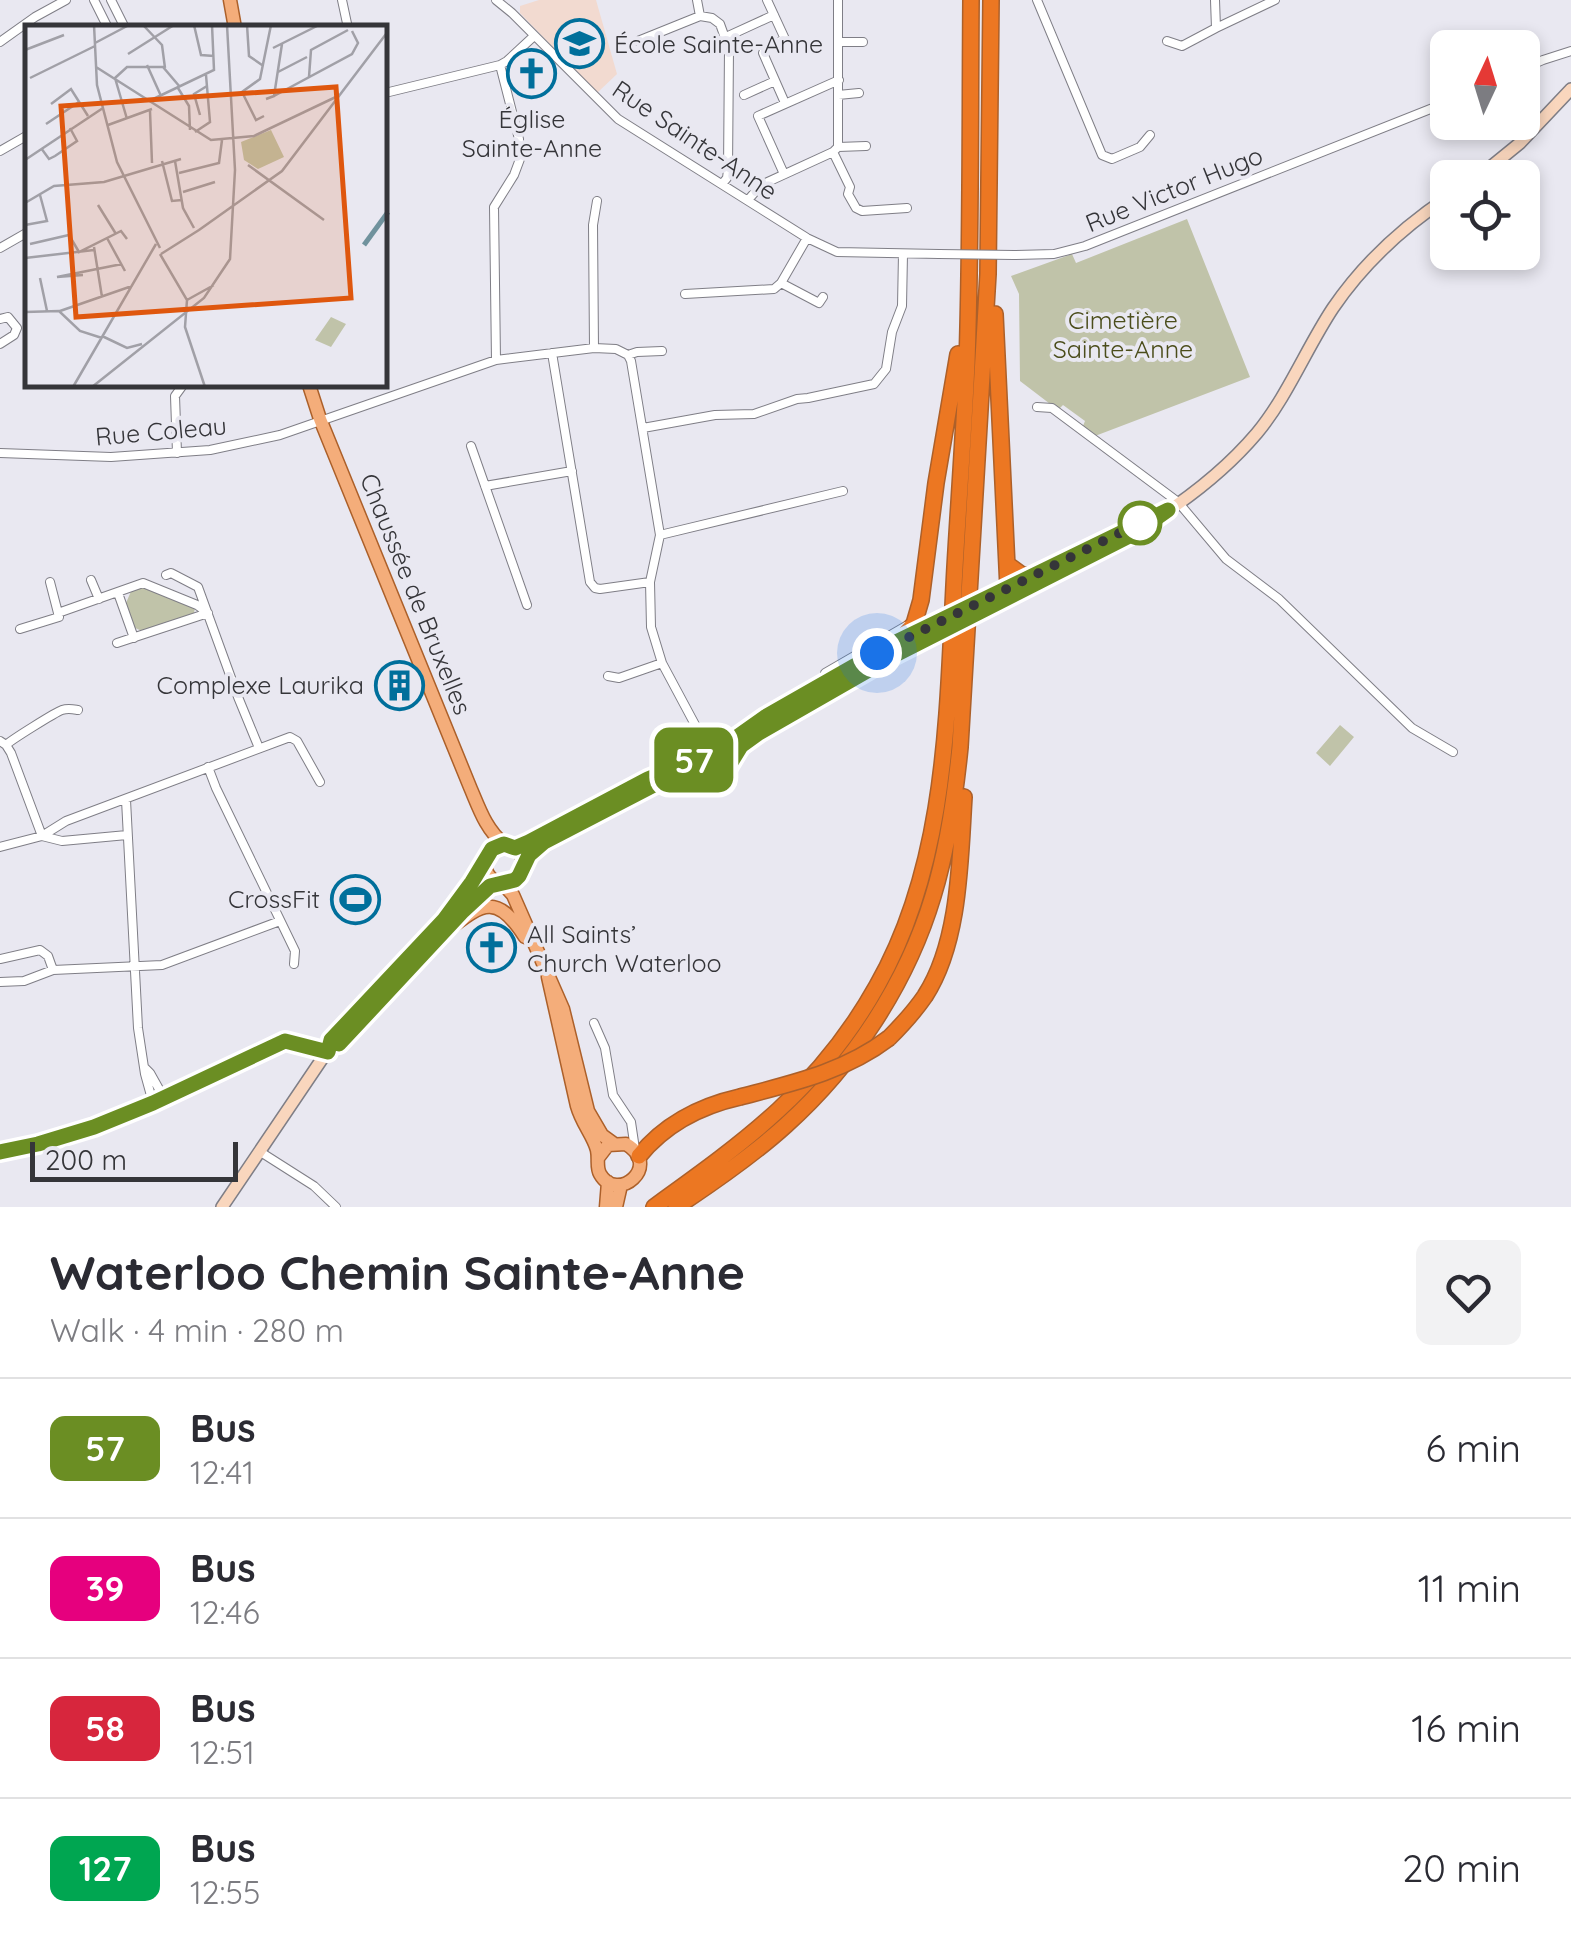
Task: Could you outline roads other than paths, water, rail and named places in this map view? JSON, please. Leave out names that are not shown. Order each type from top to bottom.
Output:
[{"type":"highway","points":[[654,1207],[748,1140],[811,1080],[846,1036],[878,986],[900,940],[930,842],[943,746],[962,451],[968,307],[971,0]]},
{"type":"highway","points":[[676,1207],[790,1122],[863,1039],[915,944],[946,849],[960,746],[988,274],[991,0]]},
{"type":"highway","points":[[988,274],[994,288],[1007,564],[1003,595]]},
{"type":"highway","points":[[898,641],[914,624],[921,600],[962,320],[968,307]]},
{"type":"highway","points":[[1007,564],[1022,575],[1032,576]]},
{"type":"highway","points":[[638,1154],[679,1120],[702,1108],[826,1073],[854,1061],[909,1018],[940,966],[951,930],[966,761],[960,746]]},
{"type":"main road","points":[[230,0],[233,25]]},
{"type":"main road","points":[[1498,160],[1571,90]]},
{"type":"main road","points":[[702,758],[711,776],[728,772],[732,758],[749,739],[855,665],[1137,532],[1173,506],[1232,459],[1260,430],[1332,310],[1357,276],[1407,226],[1430,210]]},
{"type":"main road","name":"Chaussée de Bruxelles","points":[[310,388],[484,819]]},
{"type":"main road","points":[[1003,595],[1032,576],[1173,506]]},
{"type":"main road","points":[[724,746],[898,641],[925,635]]},
{"type":"main road","points":[[775,723],[802,703],[802,696]]},
{"type":"main road","points":[[222,1207],[312,1070],[482,892],[509,883],[534,849],[544,842],[688,769],[718,744],[732,758]]},
{"type":"main road","points":[[328,1052],[331,1040],[444,920],[492,849],[509,846],[648,779],[702,758]]},
{"type":"main road","points":[[484,819],[494,837],[522,858],[530,933]]},
{"type":"main road","points":[[441,935],[481,907],[499,908],[513,918],[546,971],[582,1125],[594,1141],[600,1174],[614,1184],[627,1184],[640,1169],[638,1154],[632,1146],[602,1135],[588,1111],[563,1009],[513,896],[501,883],[488,877],[484,819]]},
{"type":"main road","points":[[598,1158],[604,1149],[617,1143]]},
{"type":"main road","points":[[606,1207],[614,1184]]},
{"type":"main road","points":[[614,1184],[616,1207]]},
{"type":"street","points":[[0,42],[66,0]]},
{"type":"street","points":[[94,0],[106,25]]},
{"type":"street","points":[[111,0],[124,25]]},
{"type":"street","points":[[342,0],[347,25]]},
{"type":"street","points":[[500,3],[516,0]]},
{"type":"street","points":[[697,0],[700,16]]},
{"type":"street","points":[[768,0],[785,38]]},
{"type":"street","points":[[838,0],[836,150],[850,187],[848,194],[856,208],[907,208]]},
{"type":"street","points":[[1037,0],[1102,155],[1112,158],[1140,146],[1150,135]]},
{"type":"street","points":[[1214,0],[1216,28]]},
{"type":"street","points":[[1168,41],[1182,46],[1275,0]]},
{"type":"street","name":"Rue Sainte-Anne","points":[[500,3],[618,119],[807,238],[836,252],[902,254]]},
{"type":"street","points":[[726,37],[774,15]]},
{"type":"street","points":[[638,40],[700,16],[717,20],[730,49],[727,178],[722,184]]},
{"type":"street","points":[[784,104],[763,50],[797,34]]},
{"type":"street","points":[[388,93],[500,64],[534,36]]},
{"type":"street","points":[[838,42],[863,42]]},
{"type":"street","points":[[1540,61],[1571,52]]},
{"type":"street","points":[[496,360],[494,207],[520,159],[519,139],[500,64]]},
{"type":"street","points":[[784,174],[758,116],[838,80]]},
{"type":"street","points":[[744,95],[775,81]]},
{"type":"street","points":[[838,95],[859,93]]},
{"type":"street","name":"Rue Victor Hugo","points":[[902,254],[1054,254],[1084,246],[1430,109]]},
{"type":"street","points":[[0,151],[25,137]]},
{"type":"street","points":[[748,200],[756,189],[836,150],[866,146]]},
{"type":"street","points":[[594,348],[593,225],[597,201]]},
{"type":"street","points":[[0,248],[25,234]]},
{"type":"street","points":[[685,294],[774,289],[807,238]]},
{"type":"street","points":[[644,428],[714,416],[754,414],[797,399],[874,384],[886,368],[892,332],[902,306],[902,254]]},
{"type":"street","points":[[781,283],[819,304],[823,297]]},
{"type":"street","points":[[0,320],[8,317],[17,328],[14,335],[0,344]]},
{"type":"street","points":[[320,419],[496,360],[594,348],[616,349],[628,355],[660,535],[650,582],[649,615],[662,664],[702,758]]},
{"type":"street","points":[[628,355],[662,351]]},
{"type":"street","points":[[552,353],[592,585],[600,588],[650,582]]},
{"type":"street","points":[[177,454],[175,396],[181,388]]},
{"type":"street","points":[[1037,407],[1052,408],[1173,506],[1226,559],[1279,599],[1412,728],[1452,752]]},
{"type":"street","name":"Rue Coleau","points":[[0,453],[112,458],[177,454],[267,439],[320,419]]},
{"type":"street","points":[[470,446],[527,605]]},
{"type":"street","points":[[485,486],[572,471]]},
{"type":"street","points":[[660,535],[844,490]]},
{"type":"street","points":[[166,575],[171,573],[198,587],[259,748]]},
{"type":"street","points":[[91,580],[98,599]]},
{"type":"street","points":[[20,629],[59,617],[50,582]]},
{"type":"street","points":[[58,612],[148,584],[208,613]]},
{"type":"street","points":[[118,593],[134,638]]},
{"type":"street","points":[[117,644],[208,613]]},
{"type":"street","points":[[855,665],[906,626]]},
{"type":"street","points":[[608,676],[619,678],[662,664]]},
{"type":"street","points":[[42,836],[3,743],[60,710],[78,710]]},
{"type":"street","points":[[0,847],[42,836],[66,822],[294,737],[320,782]]},
{"type":"street","points":[[208,768],[295,951],[294,964]]},
{"type":"street","points":[[126,800],[138,1028],[144,1067],[158,1100]]},
{"type":"street","points":[[42,836],[62,841],[127,835]]},
{"type":"street","points":[[0,982],[24,981],[53,970],[162,964],[280,921]]},
{"type":"street","points":[[0,958],[40,950],[48,956],[53,970]]},
{"type":"street","points":[[594,1023],[606,1048],[612,1095],[631,1122],[638,1154]]},
{"type":"street","points":[[0,1152],[80,1132],[289,1041],[328,1052]]},
{"type":"street","points":[[617,1143],[631,1122]]},
{"type":"street","points":[[258,1152],[314,1186],[336,1207]]},
{"type":"place","name":"École Sainte-Anne","points":[[579,44]]},
{"type":"place","name":"Église Sainte-Anne","points":[[532,73]]},
{"type":"place","name":"Complexe Laurika","points":[[399,685]]},
{"type":"place","name":"CrossFit","points":[[355,899]]},
{"type":"place","name":"All Saints’ Church Waterloo","points":[[492,948]]},
{"type":"park label","name":"Cimetière Sainte-Anne","points":[[1123,334]]}]
